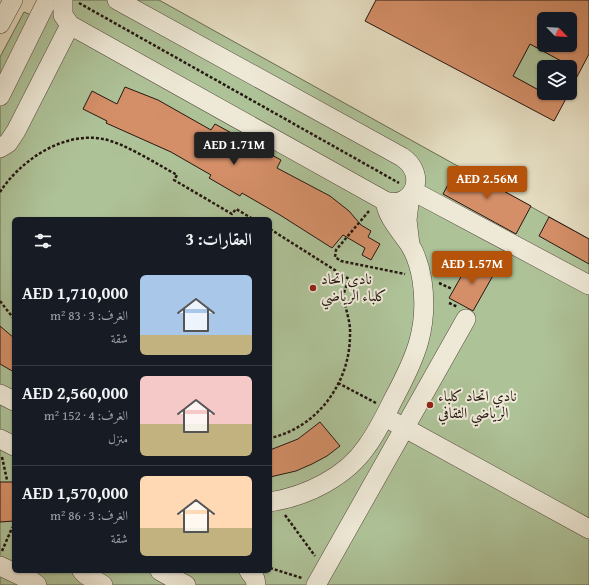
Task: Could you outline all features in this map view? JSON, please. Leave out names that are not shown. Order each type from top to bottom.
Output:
[{"type":"lane","points":[[0,24],[13,0]]},
{"type":"lane","points":[[117,0],[402,157],[414,169],[416,180],[407,220],[410,246],[421,277],[424,298],[421,336],[409,370],[367,446],[341,472],[310,491],[273,502]]},
{"type":"lane","points":[[0,96],[40,3],[67,10],[382,199],[401,201],[412,193]]},
{"type":"lane","points":[[0,148],[8,143],[16,131],[67,10]]},
{"type":"lane","points":[[412,193],[589,285]]},
{"type":"lane","points":[[382,199],[390,218],[410,246]]},
{"type":"lane","points":[[320,580],[466,319]]},
{"type":"lane","points":[[0,394],[12,400]]},
{"type":"lane","points":[[386,413],[405,427],[589,529]]},
{"type":"lane","points":[[0,566],[12,572]]},
{"type":"lane","points":[[15,573],[37,585]]},
{"type":"lane","points":[[84,573],[103,585]]},
{"type":"lane","points":[[251,573],[256,579],[256,585]]},
{"type":"lane","points":[[165,576],[186,585]]},
{"type":"path","points":[[67,10],[412,193]]},
{"type":"path","points":[[0,192],[14,173],[24,163],[48,149],[86,138],[103,139],[146,158],[177,175],[174,180],[232,214],[236,209],[250,217]]},
{"type":"path","points":[[382,199],[336,250],[336,257],[341,261],[421,277],[452,289]]},
{"type":"path","points":[[272,230],[349,279],[343,295],[350,321],[350,348],[347,361],[338,383],[326,402],[314,416],[290,431],[272,437]]},
{"type":"path","points":[[0,300],[12,316]]},
{"type":"path","points":[[338,383],[386,413]]},
{"type":"path","points":[[5,447],[7,480]]},
{"type":"path","points":[[273,502],[320,580]]},
{"type":"path","points":[[0,555],[12,528]]},
{"type":"path","points":[[272,568],[320,580]]},
{"type":"green space","name":"نادي اتحاد كلباء الرياضي الثقافي","points":[[38,0],[159,0],[589,239],[589,585],[0,585],[0,57],[24,12],[31,15]]},
{"type":"green space","points":[[530,44],[537,48],[537,52],[545,52],[559,60],[537,60],[537,89],[513,76]]},
{"type":"building","points":[[376,0],[589,0],[589,54],[577,77],[577,60],[559,60],[545,52],[577,52],[577,12],[537,12],[537,48],[530,44],[513,76],[537,89],[537,100],[565,100],[554,121],[365,21]]},
{"type":"building","points":[[125,87],[158,100],[211,130],[215,124],[281,160],[277,168],[330,196],[349,211],[361,225],[371,231],[368,237],[380,244],[371,260],[362,255],[365,248],[343,235],[332,248],[242,193],[240,196],[209,178],[211,175],[171,152],[106,123],[107,121],[83,109],[92,91],[117,104]]},
{"type":"building","points":[[458,166],[531,206],[516,234],[443,194]]},
{"type":"building","points":[[549,217],[589,239],[589,264],[539,236]]},
{"type":"building","points":[[471,259],[495,272],[473,311],[449,298]]},
{"type":"building","points":[[0,326],[12,336],[12,371],[0,364]]},
{"type":"building","points":[[320,422],[340,446],[327,456],[312,464],[296,471],[272,477],[272,449],[298,439]]},
{"type":"building","points":[[0,482],[12,482],[12,521],[0,522]]},
{"type":"place","name":"نادي اتحاد كلباء الرياضي","points":[[313,288]]},
{"type":"place","name":"نادي اتحاد كلباء الرياضي الثقافي","points":[[430,405]]}]
